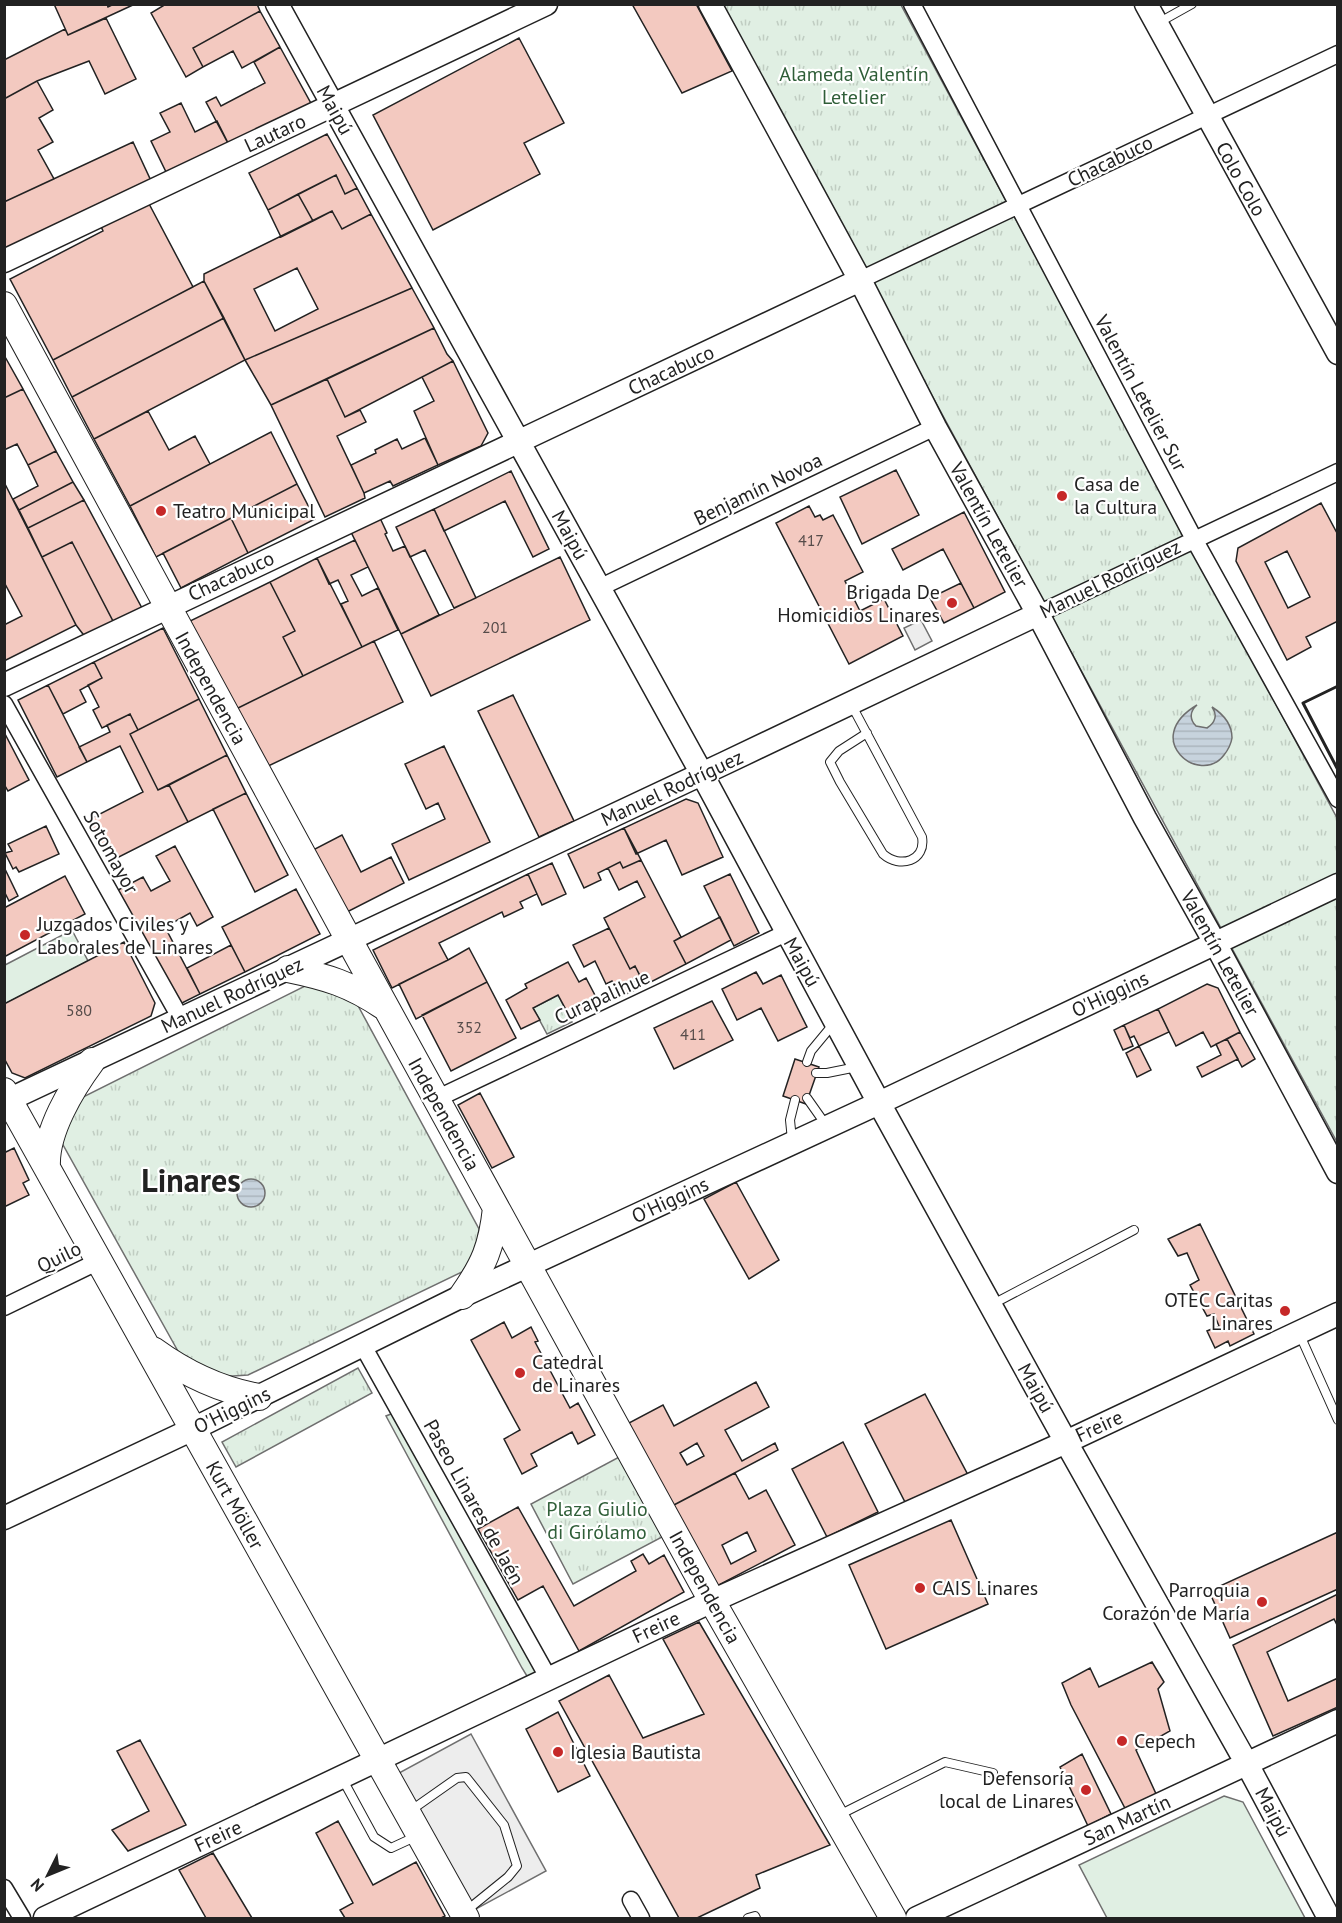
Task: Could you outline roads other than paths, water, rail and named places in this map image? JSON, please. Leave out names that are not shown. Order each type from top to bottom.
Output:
[{"type":"main road","name":"Maipú","points":[[277,4],[702,774],[786,933],[990,1305],[1247,1764],[1329,1918]]},
{"type":"main road","name":"Lautaro","points":[[4,261],[546,4]]},
{"type":"main road","name":"Valentín Letelier","points":[[710,4],[860,280],[935,427],[1038,614],[1145,818],[1338,1172]]},
{"type":"main road","name":"Colo Colo","points":[[1151,14],[1338,353]]},
{"type":"main road","name":"Chacabuco","points":[[4,685],[860,280]]},
{"type":"main road","name":"Independencia","points":[[4,305],[712,1601],[893,1918]]},
{"type":"main road","name":"Manuel Rodríguez","points":[[6,1097],[92,1061],[1038,614]]},
{"type":"main road","name":"O'Higgins","points":[[4,1518],[193,1429],[462,1296],[828,1127],[1338,885]]},
{"type":"main road","points":[[288,969],[334,979],[386,1008]]},
{"type":"main road","points":[[48,1167],[49,1151],[59,1117],[79,1078],[92,1061]]},
{"type":"main road","name":"Kurt Möller","points":[[6,1097],[48,1167],[465,1916]]},
{"type":"main road","points":[[462,1296],[487,1255],[494,1232],[496,1208]]},
{"type":"main road","name":"Freire","points":[[45,1918],[712,1601],[1066,1442],[1338,1314]]},
{"type":"main road","points":[[147,1347],[205,1382],[259,1397]]},
{"type":"main road","name":"San Martín","points":[[916,1918],[1338,1721]]},
{"type":"street","name":"Valentín Letelier Sur","points":[[912,4],[1194,539],[1338,799]]},
{"type":"street","name":"Chacabuco","points":[[860,280],[1338,54]]},
{"type":"street","name":"Benjamín Novoa","points":[[599,588],[935,427]]},
{"type":"street","name":"Manuel Rodríguez","points":[[1038,614],[1338,472]]},
{"type":"street","name":"Sotomayor","points":[[4,704],[181,1019]]},
{"type":"street","name":"Curapalihue","points":[[436,1099],[786,933]]},
{"type":"street","name":"Quilo","points":[[4,1307],[99,1261]]},
{"type":"street","name":"Paseo Linares de Jaén","points":[[363,1346],[549,1679]]},
{"type":"street","points":[[4,1888],[22,1918]]},
{"type":"street","points":[[631,1900],[641,1918]]},
{"type":"lane","points":[[1151,14],[1192,4]]},
{"type":"lane","points":[[850,704],[867,733],[922,837],[924,844],[921,852],[914,858],[903,862],[889,860],[883,854],[830,762],[839,751],[867,733]]},
{"type":"lane","points":[[807,1062],[811,1051],[835,1022]]},
{"type":"lane","points":[[816,1073],[859,1066]]},
{"type":"lane","points":[[807,1098],[828,1127]]},
{"type":"lane","points":[[793,1143],[790,1120],[795,1100]]},
{"type":"lane","points":[[990,1305],[1134,1230]]},
{"type":"lane","points":[[1299,1332],[1338,1420]]},
{"type":"lane","points":[[835,1817],[945,1762],[993,1773]]},
{"type":"lane","points":[[342,1777],[374,1837],[391,1848],[456,1778],[466,1777],[504,1825],[517,1866],[465,1916]]},
{"type":"lane","points":[[748,1918],[755,1916],[756,1918]]},
{"type":"place","name":"Casa de la Cultura","points":[[1062,496]]},
{"type":"place","name":"Teatro Municipal","points":[[161,511]]},
{"type":"place","name":"Brigada De Homicidios Linares","points":[[952,603]]},
{"type":"place","name":"Juzgados Civiles y Laborales de Linares","points":[[25,935]]},
{"type":"place","name":"OTEC Caritas Linares","points":[[1285,1311]]},
{"type":"place","name":"Catedral de Linares","points":[[520,1373]]},
{"type":"place","name":"CAIS Linares","points":[[920,1588]]},
{"type":"place","name":"Parroquia Corazón de María","points":[[1262,1602]]},
{"type":"place","name":"Cepech","points":[[1122,1741]]},
{"type":"place","name":"Iglesia Bautista","points":[[558,1752]]},
{"type":"place","name":"Defensoría local de Linares","points":[[1086,1790]]},
{"type":"district","name":"Linares","points":[[191,1180]]},
{"type":"park label","name":"Alameda Valentín Letelier","points":[[854,86]]},
{"type":"park label","name":"Plaza Giulio di Girólamo","points":[[597,1520]]}]
